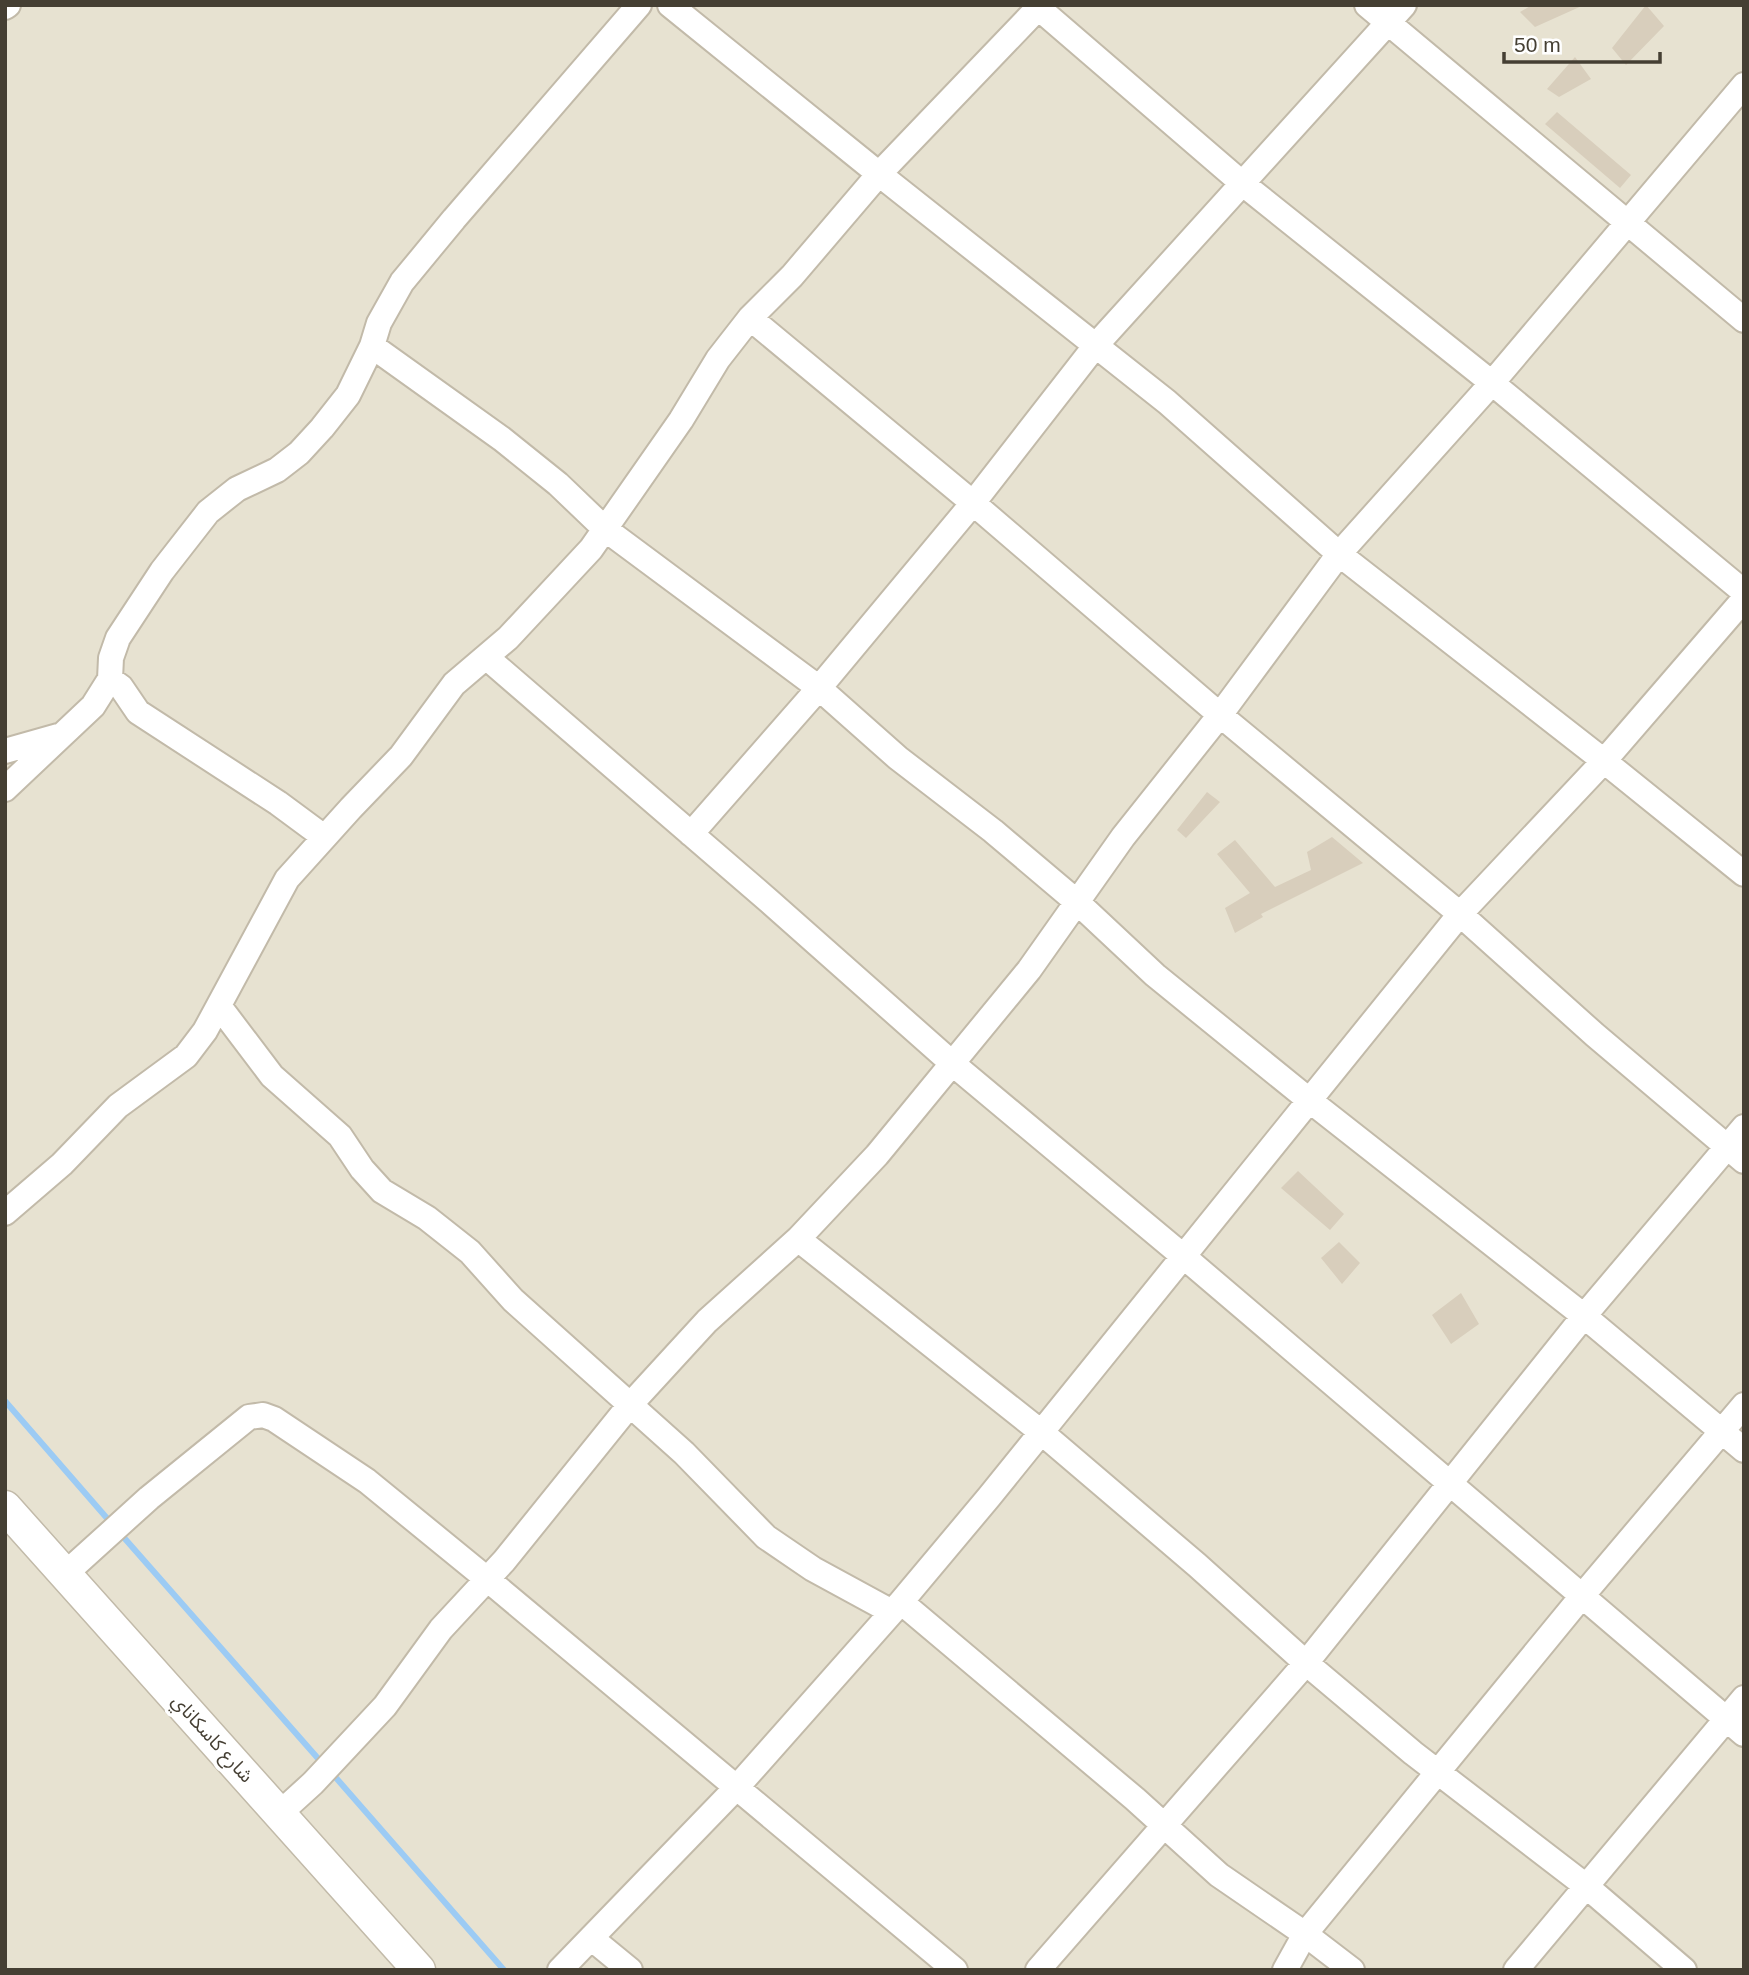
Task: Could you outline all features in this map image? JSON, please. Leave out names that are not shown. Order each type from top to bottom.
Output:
[{"type":"street","points":[[5,789],[93,706],[110,679],[111,658],[118,638],[162,571],[208,512],[237,489],[276,470],[299,453],[322,428],[348,395],[372,346],[379,323],[402,282],[639,5]]},
{"type":"street","points":[[670,5],[1167,402],[1339,554],[1744,874]]},
{"type":"street","points":[[1367,5],[1396,14],[1627,224],[1744,320]]},
{"type":"street","points":[[5,1213],[62,1164],[118,1106],[186,1056],[205,1031],[287,879],[401,756],[454,684],[508,638],[591,549],[681,420],[718,359],[750,318],[792,276],[879,174],[1038,6],[1243,184],[1492,383],[1744,592]]},
{"type":"street","points":[[691,834],[819,688],[973,503],[1096,345],[1396,14]]},
{"type":"street","points":[[280,1813],[313,1783],[385,1706],[441,1629],[504,1561],[629,1406],[708,1321],[799,1239],[877,1155],[1029,970],[1123,837],[1220,715],[1339,554],[1492,383],[1744,85]]},
{"type":"street","points":[[750,318],[1460,914],[1595,1035],[1735,1154]]},
{"type":"street","points":[[372,346],[511,446],[558,484],[606,529],[819,688],[898,758],[993,831],[1077,902],[1155,975],[1584,1317],[1744,1450]]},
{"type":"street","points":[[560,1970],[737,1787],[896,1607],[1460,914],[1604,761],[1744,599]]},
{"type":"street","points":[[486,657],[953,1064],[1183,1256],[1735,1727]]},
{"type":"street","points":[[110,679],[121,687],[138,712],[278,803],[324,837]]},
{"type":"street","points":[[93,706],[138,712]]},
{"type":"street","points":[[5,751],[63,735]]},
{"type":"street","points":[[219,1006],[272,1076],[340,1136],[362,1169],[382,1191],[427,1218],[470,1252],[513,1300],[629,1406],[684,1452],[766,1537],[813,1569],[896,1607],[1135,1799],[1219,1875],[1352,1970]]},
{"type":"street","points":[[1038,1970],[1306,1663],[1584,1317],[1735,1154],[1744,1127]]},
{"type":"street","points":[[799,1239],[1041,1432],[1198,1565],[1306,1663],[1439,1773],[1586,1886],[1684,1970]]},
{"type":"street","points":[[1285,1970],[1305,1934],[1582,1596],[1744,1405]]},
{"type":"street","points":[[65,1574],[149,1498],[249,1417],[264,1415],[274,1419],[367,1481],[954,1970]]},
{"type":"street","name":"شارع كاسكاناي","points":[[5,1507],[280,1813],[409,1966]]},
{"type":"street","points":[[1516,1970],[1586,1886],[1735,1727],[1744,1698]]},
{"type":"street","points":[[591,1938],[630,1970]]},
{"type":"shaded area","points":[[5,5],[1744,5],[1744,1970],[5,1970]]},
{"type":"building","points":[[1532,5],[1584,5],[1535,27],[1520,12]]},
{"type":"building","points":[[1646,5],[1664,26],[1626,65],[1612,48]]},
{"type":"building","points":[[1575,57],[1591,79],[1559,97],[1547,89]]},
{"type":"building","points":[[1557,112],[1631,175],[1620,188],[1545,124]]},
{"type":"building","points":[[1207,792],[1220,802],[1186,838],[1177,830]]},
{"type":"building","points":[[1332,837],[1363,863],[1261,914],[1263,917],[1235,933],[1225,908],[1250,893],[1217,854],[1235,840],[1275,887],[1311,870],[1307,852]]},
{"type":"building","points":[[1298,1171],[1344,1214],[1330,1230],[1281,1188]]},
{"type":"building","points":[[1339,1242],[1360,1263],[1342,1284],[1321,1258]]},
{"type":"building","points":[[1461,1293],[1479,1324],[1451,1344],[1432,1315]]},
{"type":"waterway","points":[[5,1401],[112,1524]]},
{"type":"waterway","points":[[119,1532],[322,1763]]},
{"type":"waterway","points":[[330,1771],[504,1970]]}]
